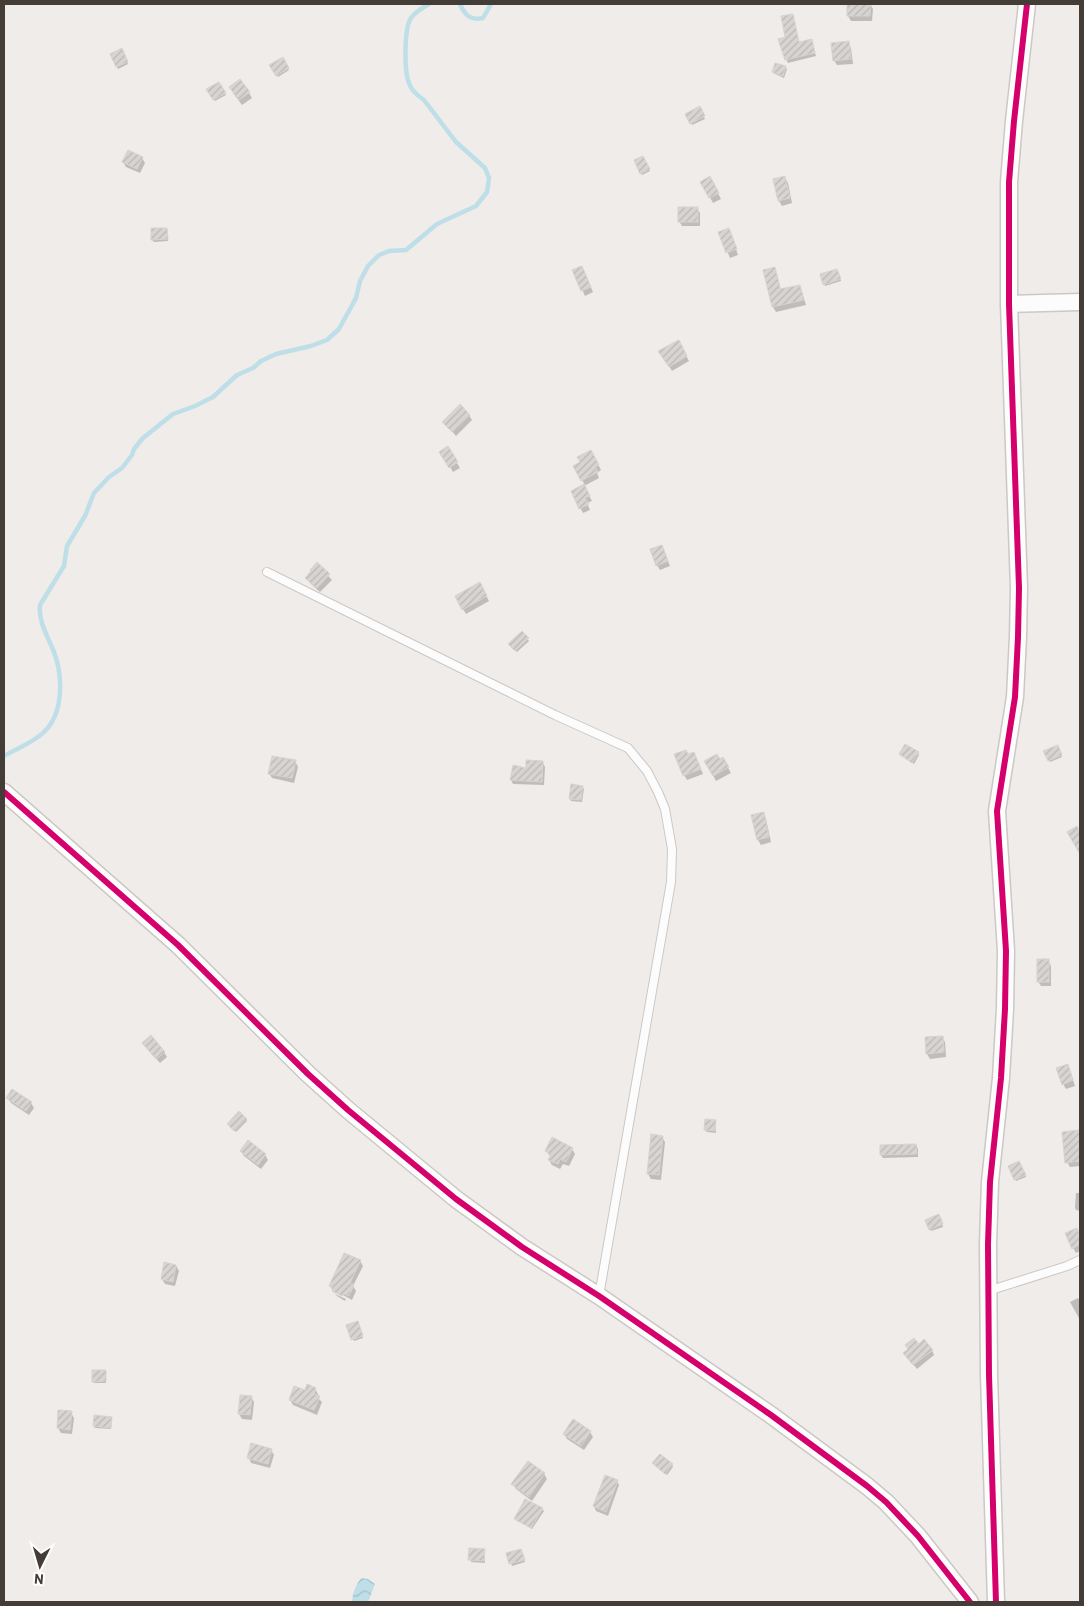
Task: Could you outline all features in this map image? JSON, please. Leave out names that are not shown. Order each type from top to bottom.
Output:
[{"type":"street","points":[[996,1602],[988,1291],[990,1182],[1005,1009],[1006,951],[997,811],[1015,697],[1019,588],[1009,304],[1009,182],[1027,4]]},
{"type":"street","points":[[1009,304],[1080,302]]},
{"type":"street","points":[[4,792],[178,945],[308,1074],[348,1110],[456,1199],[522,1247],[599,1296],[771,1415],[867,1486],[886,1502],[918,1536],[970,1602]]},
{"type":"lane","points":[[267,572],[555,716],[628,748],[647,772],[658,792],[665,809],[672,849],[671,882],[599,1296]]},
{"type":"lane","points":[[988,1291],[1067,1266],[1080,1260]]},
{"type":"water","points":[[361,1578],[368,1579],[375,1584],[368,1602],[353,1602],[356,1586]]},
{"type":"building","points":[[847,4],[871,4],[870,16],[847,16]]},
{"type":"building","points":[[793,14],[799,42],[812,39],[815,53],[785,60],[778,39],[785,37],[781,16]]},
{"type":"building","points":[[849,41],[851,59],[833,61],[831,43]]},
{"type":"building","points":[[122,48],[128,62],[116,67],[110,54]]},
{"type":"building","points":[[283,57],[289,68],[276,76],[269,65]]},
{"type":"building","points":[[775,63],[786,66],[783,76],[772,72]]},
{"type":"building","points":[[240,79],[250,92],[239,100],[229,87]]},
{"type":"building","points":[[219,82],[226,93],[213,100],[206,89]]},
{"type":"building","points":[[700,106],[705,116],[690,124],[685,114]]},
{"type":"building","points":[[128,150],[143,157],[137,169],[122,162]]},
{"type":"building","points":[[643,156],[650,169],[640,174],[634,160]]},
{"type":"building","points":[[710,176],[719,193],[709,198],[700,182]]},
{"type":"building","points":[[785,176],[790,198],[778,201],[773,179]]},
{"type":"building","points":[[678,207],[698,207],[698,222],[678,222]]},
{"type":"building","points":[[151,228],[167,228],[168,239],[151,240]]},
{"type":"building","points":[[729,228],[737,249],[726,253],[718,232]]},
{"type":"building","points":[[582,266],[591,287],[581,291],[572,270]]},
{"type":"building","points":[[775,267],[780,289],[800,285],[804,300],[772,307],[763,270]]},
{"type":"building","points":[[837,269],[841,279],[823,285],[820,274]]},
{"type":"building","points":[[679,340],[687,356],[669,367],[658,351]]},
{"type":"building","points":[[460,404],[470,415],[452,432],[442,422]]},
{"type":"building","points":[[448,446],[458,462],[449,468],[439,452]]},
{"type":"building","points":[[591,450],[599,465],[595,467],[598,472],[581,481],[573,466],[580,462],[577,457]]},
{"type":"building","points":[[584,484],[590,496],[585,498],[589,504],[579,509],[571,491]]},
{"type":"building","points":[[662,545],[668,561],[656,566],[650,549]]},
{"type":"building","points":[[317,562],[330,574],[317,588],[305,578]]},
{"type":"building","points":[[480,582],[487,596],[462,610],[455,596]]},
{"type":"building","points":[[522,631],[529,638],[515,651],[508,644]]},
{"type":"building","points":[[905,744],[919,752],[912,763],[899,754]]},
{"type":"building","points":[[1058,745],[1062,755],[1048,761],[1043,751]]},
{"type":"building","points":[[686,750],[688,754],[694,752],[701,769],[683,776],[674,754]]},
{"type":"building","points":[[717,754],[720,759],[723,757],[729,767],[713,776],[704,761]]},
{"type":"building","points":[[272,756],[296,760],[292,778],[268,774]]},
{"type":"building","points":[[526,760],[543,761],[542,782],[510,780],[513,765],[526,768]]},
{"type":"building","points":[[571,784],[583,786],[581,800],[569,799]]},
{"type":"building","points":[[764,812],[769,837],[757,840],[751,815]]},
{"type":"building","points":[[1077,826],[1080,832],[1080,854],[1067,832]]},
{"type":"building","points":[[1037,959],[1049,959],[1049,982],[1037,982]]},
{"type":"building","points":[[151,1035],[165,1052],[156,1059],[142,1043]]},
{"type":"building","points":[[943,1036],[944,1052],[926,1054],[925,1037]]},
{"type":"building","points":[[1068,1064],[1073,1080],[1062,1085],[1056,1068]]},
{"type":"building","points":[[12,1089],[32,1102],[26,1111],[6,1098]]},
{"type":"building","points":[[239,1111],[247,1119],[234,1131],[227,1124]]},
{"type":"building","points":[[705,1119],[716,1120],[715,1131],[704,1130]]},
{"type":"building","points":[[1080,1130],[1080,1161],[1065,1163],[1062,1132]]},
{"type":"building","points":[[651,1134],[663,1136],[659,1175],[647,1174]]},
{"type":"building","points":[[552,1137],[573,1148],[566,1162],[560,1159],[558,1164],[548,1160],[551,1154],[545,1151]]},
{"type":"building","points":[[248,1140],[266,1154],[258,1165],[240,1151]]},
{"type":"building","points":[[916,1144],[917,1154],[880,1155],[880,1145]]},
{"type":"building","points":[[1019,1161],[1026,1175],[1014,1180],[1008,1166]]},
{"type":"building","points":[[939,1214],[943,1224],[929,1230],[925,1220]]},
{"type":"building","points":[[1077,1228],[1080,1235],[1080,1244],[1072,1249],[1065,1233]]},
{"type":"building","points":[[344,1253],[361,1260],[350,1283],[354,1285],[349,1296],[344,1294],[342,1296],[332,1291],[334,1289],[329,1286]]},
{"type":"building","points":[[164,1262],[176,1265],[173,1282],[161,1279]]},
{"type":"building","points":[[358,1321],[363,1336],[351,1340],[346,1325]]},
{"type":"building","points":[[914,1338],[919,1344],[924,1339],[933,1350],[913,1365],[903,1353],[908,1349],[905,1345]]},
{"type":"building","points":[[92,1370],[106,1370],[106,1381],[92,1382]]},
{"type":"building","points":[[307,1384],[316,1388],[314,1394],[320,1396],[314,1410],[289,1400],[294,1386],[305,1390]]},
{"type":"building","points":[[240,1395],[252,1396],[250,1415],[238,1414]]},
{"type":"building","points":[[58,1410],[72,1411],[70,1430],[57,1428]]},
{"type":"building","points":[[94,1415],[112,1417],[111,1428],[93,1426]]},
{"type":"building","points":[[573,1419],[591,1431],[581,1446],[563,1434]]},
{"type":"building","points":[[251,1443],[272,1449],[268,1464],[247,1458]]},
{"type":"building","points":[[660,1454],[673,1464],[665,1474],[652,1463]]},
{"type":"building","points":[[528,1461],[545,1473],[529,1497],[511,1484]]},
{"type":"building","points":[[605,1475],[618,1480],[606,1512],[593,1506]]},
{"type":"building","points":[[525,1499],[543,1508],[531,1528],[514,1519]]},
{"type":"building","points":[[469,1548],[485,1549],[484,1561],[468,1560]]},
{"type":"building","points":[[521,1549],[525,1560],[509,1564],[506,1553]]},
{"type":"waterway","points":[[4,756],[40,736],[51,724],[55,715],[60,694],[59,672],[54,652],[42,623],[40,605],[64,566],[67,546],[85,516],[94,493],[109,477],[122,468],[143,438],[173,414],[213,397],[237,375],[253,368],[261,361],[276,354],[311,346],[327,340],[339,329],[356,298],[360,281],[368,266],[379,255],[389,251],[406,250],[437,224],[476,206],[487,192],[489,178],[485,168],[456,142],[424,100],[413,90],[407,77],[406,50],[409,23],[415,14],[429,4]]},
{"type":"waterway","points":[[460,4],[468,16],[475,19],[483,18],[491,4]]},
{"type":"cycle path","points":[[996,1602],[989,1375],[988,1244],[990,1182],[1001,1078],[1005,1009],[1006,951],[997,811],[1015,697],[1019,588],[1009,304],[1009,182],[1027,4]]},
{"type":"cycle path","points":[[4,792],[178,945],[308,1074],[348,1110],[456,1199],[522,1247],[599,1296],[771,1415],[867,1486],[886,1502],[918,1536],[970,1602]]}]
